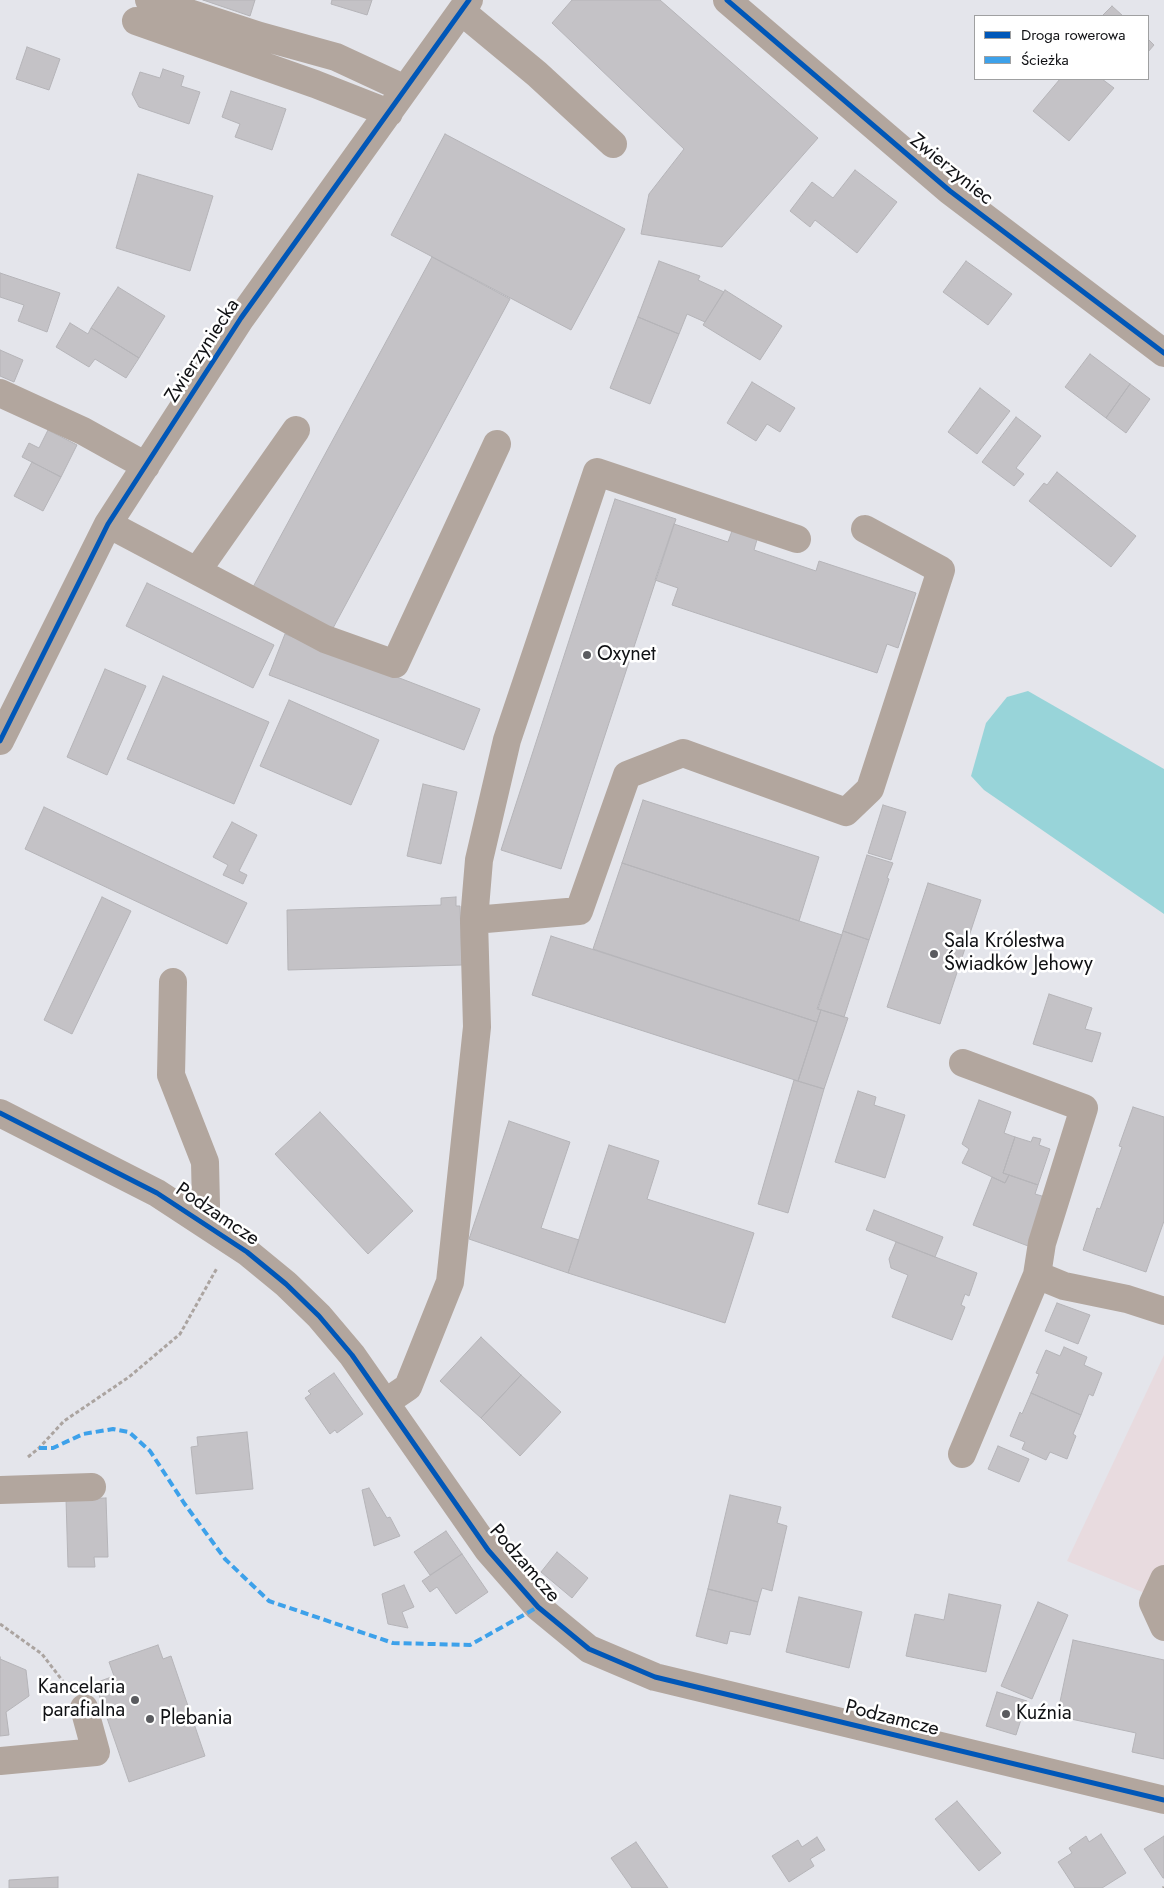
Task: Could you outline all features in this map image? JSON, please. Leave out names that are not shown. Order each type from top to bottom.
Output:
[{"type":"street","name":"Zwierzyniec","points":[[727,0],[950,190],[1164,353]]},
{"type":"street","name":"Zwierzyniecka","points":[[0,742],[108,524],[241,318],[465,6]]},
{"type":"street","points":[[465,6],[613,144]]},
{"type":"street","points":[[142,10],[260,36],[336,57],[405,89]]},
{"type":"street","points":[[142,10],[315,84],[389,113]]},
{"type":"street","points":[[0,393],[83,431],[146,466]]},
{"type":"street","points":[[197,571],[296,430]]},
{"type":"street","points":[[108,524],[324,639],[395,664],[497,444]]},
{"type":"street","points":[[386,1402],[408,1387],[450,1282],[477,1026],[474,920],[478,860],[507,740],[597,472],[798,539]]},
{"type":"street","points":[[474,920],[579,911],[627,775],[683,754],[846,812],[870,789],[941,570],[865,529]]},
{"type":"street","points":[[173,982],[171,1075],[205,1162],[206,1205],[204,1223]]},
{"type":"street","points":[[962,1454],[1037,1275],[1042,1243],[1084,1108],[963,1063]]},
{"type":"street","name":"Podzamcze","points":[[0,1113],[157,1193],[247,1252],[273,1273],[319,1316],[352,1355],[488,1550],[538,1607],[589,1649],[655,1677],[1164,1800]]},
{"type":"street","points":[[1037,1275],[1064,1286],[1128,1300],[1164,1311]]},
{"type":"street","points":[[0,1490],[92,1487]]},
{"type":"street","points":[[1164,1579],[1153,1603],[1164,1628]]},
{"type":"street","points":[[0,1761],[96,1752],[84,1708]]},
{"type":"path","points":[[26,1458],[39,1448],[64,1422],[129,1377],[180,1334],[222,1261]]},
{"type":"path","points":[[0,1624],[42,1654],[84,1708]]},
{"type":"shaded area","points":[[1164,1355],[1164,1601],[1067,1561]]},
{"type":"water","points":[[1028,691],[1164,769],[1164,914],[984,790],[971,776],[986,723],[1007,697]]},
{"type":"building","points":[[203,0],[255,0],[250,16]]},
{"type":"building","points":[[332,0],[372,0],[367,15],[331,4]]},
{"type":"building","points":[[572,0],[660,0],[818,138],[722,247],[641,234],[649,194],[684,149],[552,23]]},
{"type":"building","points":[[1112,6],[1122,15],[1103,15]]},
{"type":"building","points":[[1149,40],[1154,45],[1149,51]]},
{"type":"building","points":[[27,47],[60,59],[49,90],[16,79]]},
{"type":"building","points":[[163,69],[184,76],[181,86],[200,92],[189,124],[139,107],[132,94],[140,72],[160,78]]},
{"type":"building","points":[[1059,80],[1103,80],[1114,88],[1069,141],[1033,111]]},
{"type":"building","points":[[231,91],[286,109],[272,150],[235,137],[240,124],[222,117]]},
{"type":"building","points":[[445,134],[625,229],[571,330],[391,235]]},
{"type":"building","points":[[855,170],[897,202],[857,253],[815,220],[810,227],[790,211],[812,182],[833,198]]},
{"type":"building","points":[[138,174],[213,196],[190,271],[116,248]]},
{"type":"building","points":[[432,257],[510,299],[332,630],[253,587]]},
{"type":"building","points":[[659,261],[700,276],[698,280],[724,292],[705,322],[687,314],[679,334],[638,317]]},
{"type":"building","points":[[966,261],[1012,294],[988,325],[943,292]]},
{"type":"building","points":[[0,273],[60,293],[47,332],[18,321],[24,305],[0,297]]},
{"type":"building","points":[[118,287],[165,316],[139,358],[91,328]]},
{"type":"building","points":[[725,290],[782,326],[760,360],[703,325]]},
{"type":"building","points":[[638,317],[679,334],[650,404],[610,388]]},
{"type":"building","points":[[70,323],[88,334],[91,328],[139,358],[126,378],[95,359],[89,367],[56,347]]},
{"type":"building","points":[[0,350],[23,360],[14,382],[0,376]]},
{"type":"building","points":[[1090,354],[1130,384],[1106,418],[1065,387]]},
{"type":"building","points":[[752,382],[795,408],[780,432],[767,424],[756,441],[727,423]]},
{"type":"building","points":[[1130,384],[1150,399],[1126,433],[1106,418]]},
{"type":"building","points":[[980,388],[1010,411],[977,454],[948,432]]},
{"type":"building","points":[[1016,417],[1041,436],[1016,468],[1024,474],[1014,486],[982,462]]},
{"type":"building","points":[[48,430],[77,445],[61,477],[22,457],[29,443],[39,448]]},
{"type":"building","points":[[32,462],[61,477],[43,511],[14,496]]},
{"type":"building","points":[[1057,472],[1136,536],[1111,567],[1029,501],[1044,483],[1047,485]]},
{"type":"building","points":[[615,499],[676,519],[561,869],[501,850]]},
{"type":"building","points":[[674,524],[728,542],[733,528],[758,536],[754,550],[816,571],[819,561],[916,593],[898,648],[887,644],[877,673],[672,605],[678,588],[655,580]]},
{"type":"building","points":[[147,583],[274,645],[253,688],[126,626]]},
{"type":"building","points":[[285,634],[480,709],[464,750],[269,675]]},
{"type":"building","points":[[105,669],[146,686],[107,775],[67,757]]},
{"type":"building","points":[[163,676],[269,722],[234,804],[127,759]]},
{"type":"building","points":[[289,700],[379,740],[351,805],[260,766]]},
{"type":"building","points":[[423,784],[457,792],[441,864],[407,856]]},
{"type":"building","points":[[643,800],[819,857],[799,921],[622,863]]},
{"type":"building","points":[[883,805],[906,812],[891,860],[868,853]]},
{"type":"building","points":[[44,807],[247,903],[227,944],[25,849]]},
{"type":"building","points":[[232,822],[257,835],[239,871],[247,875],[243,884],[223,875],[228,865],[213,857]]},
{"type":"building","points":[[867,855],[893,863],[869,940],[843,931]]},
{"type":"building","points":[[622,863],[842,935],[817,1009],[821,1010],[817,1022],[593,949]]},
{"type":"building","name":"Sala Królestwa Świadków Jehowy","points":[[928,883],[981,900],[940,1024],[887,1007]]},
{"type":"building","points":[[102,897],[131,911],[72,1034],[44,1020]]},
{"type":"building","points":[[456,897],[456,906],[460,906],[462,965],[288,970],[287,910],[441,905],[441,898]]},
{"type":"building","points":[[843,931],[869,940],[844,1017],[818,1009]]},
{"type":"building","points":[[551,936],[817,1022],[798,1081],[532,995]]},
{"type":"building","points":[[1049,994],[1092,1008],[1085,1029],[1101,1033],[1092,1062],[1033,1044]]},
{"type":"building","points":[[821,1010],[848,1018],[824,1089],[798,1081]]},
{"type":"building","points":[[794,1080],[824,1089],[788,1213],[758,1204]]},
{"type":"building","points":[[858,1091],[876,1097],[874,1105],[905,1115],[885,1178],[835,1162]]},
{"type":"building","points":[[979,1100],[1011,1112],[1004,1133],[1015,1137],[1003,1173],[1009,1175],[1005,1183],[962,1163],[969,1149],[962,1144]]},
{"type":"building","points":[[1133,1107],[1164,1117],[1164,1221],[1146,1272],[1083,1250],[1097,1208],[1100,1209],[1122,1147],[1119,1146]]},
{"type":"building","points":[[320,1112],[413,1211],[368,1254],[275,1154]]},
{"type":"building","points":[[509,1121],[570,1142],[541,1228],[579,1240],[568,1273],[469,1239]]},
{"type":"building","points":[[1015,1137],[1031,1142],[1033,1137],[1041,1139],[1039,1145],[1050,1149],[1038,1185],[1003,1173]]},
{"type":"building","points":[[609,1145],[659,1161],[647,1199],[754,1233],[725,1323],[568,1273]]},
{"type":"building","points":[[1009,1175],[1038,1185],[1035,1194],[1052,1199],[1036,1249],[973,1225],[992,1177],[1005,1183]]},
{"type":"building","points":[[874,1210],[943,1237],[935,1257],[866,1230]]},
{"type":"building","points":[[896,1242],[977,1273],[969,1296],[965,1294],[961,1305],[965,1307],[952,1340],[892,1317],[908,1275],[891,1268],[889,1259]]},
{"type":"building","points":[[1057,1303],[1090,1315],[1078,1344],[1045,1331]]},
{"type":"building","points":[[481,1337],[521,1375],[481,1418],[440,1381]]},
{"type":"building","points":[[1064,1347],[1087,1357],[1084,1365],[1102,1373],[1093,1396],[1089,1394],[1081,1415],[1031,1393],[1039,1374],[1036,1373],[1046,1350],[1060,1356]]},
{"type":"building","points":[[334,1373],[363,1414],[337,1433],[335,1430],[330,1434],[305,1398],[311,1394],[308,1391]]},
{"type":"building","points":[[521,1375],[561,1412],[520,1456],[481,1418]]},
{"type":"building","points":[[1031,1393],[1081,1415],[1073,1434],[1076,1436],[1067,1459],[1050,1452],[1046,1460],[1022,1449],[1025,1442],[1010,1436],[1020,1412],[1022,1414]]},
{"type":"building","points":[[247,1432],[253,1489],[196,1494],[191,1447],[198,1446],[197,1437]]},
{"type":"building","points":[[998,1446],[1029,1459],[1019,1482],[988,1469]]},
{"type":"building","points":[[369,1488],[387,1518],[390,1517],[400,1536],[374,1546],[362,1490]]},
{"type":"building","points":[[730,1495],[781,1507],[777,1523],[787,1526],[772,1591],[762,1588],[758,1602],[708,1589]]},
{"type":"building","points":[[106,1498],[108,1557],[94,1557],[95,1567],[68,1567],[66,1499]]},
{"type":"building","points":[[446,1531],[462,1554],[430,1575],[414,1552]]},
{"type":"building","points":[[557,1552],[588,1578],[572,1598],[541,1572]]},
{"type":"building","points":[[462,1554],[488,1592],[456,1614],[437,1587],[430,1592],[422,1581]]},
{"type":"building","points":[[404,1585],[414,1607],[402,1612],[408,1628],[388,1624],[382,1594]]},
{"type":"building","points":[[708,1589],[758,1602],[750,1635],[730,1631],[727,1644],[696,1636]]},
{"type":"building","points":[[949,1594],[1001,1605],[986,1672],[906,1656],[915,1614],[944,1620]]},
{"type":"building","points":[[799,1597],[862,1612],[849,1668],[786,1652]]},
{"type":"building","points":[[1038,1602],[1068,1615],[1032,1699],[1001,1686]]},
{"type":"building","points":[[1073,1640],[1164,1660],[1164,1759],[1132,1752],[1136,1733],[1057,1716]]},
{"type":"building","name":"Plebania","points":[[158,1645],[163,1659],[171,1656],[205,1756],[129,1782],[95,1683],[114,1676],[109,1662]]},
{"type":"building","points":[[0,1659],[26,1670],[29,1696],[6,1712],[9,1735],[0,1736]]},
{"type":"building","name":"Kuźnia","points":[[997,1692],[1027,1701],[1016,1735],[986,1726]]},
{"type":"building","points":[[957,1801],[1001,1853],[979,1871],[935,1819]]},
{"type":"building","points":[[1101,1834],[1126,1873],[1102,1888],[1075,1888],[1058,1862],[1072,1853],[1069,1848],[1086,1836],[1089,1842]]},
{"type":"building","points":[[1164,1836],[1164,1878],[1163,1878],[1144,1849]]},
{"type":"building","points":[[817,1837],[825,1850],[810,1859],[814,1866],[789,1882],[772,1856],[798,1840],[802,1847]]},
{"type":"building","points":[[636,1842],[668,1888],[632,1888],[611,1858]]},
{"type":"building","points":[[58,1877],[58,1888],[9,1888],[9,1880]]},
{"type":"marked path","points":[[39,1448],[53,1448],[83,1434],[113,1429],[129,1432],[150,1451],[184,1503],[225,1559],[269,1601],[393,1643],[470,1645],[538,1607]]},
{"type":"cycle path","points":[[0,741],[108,524],[241,318],[469,0]]},
{"type":"cycle path","points":[[727,0],[950,191],[1164,353]]},
{"type":"cycle path","points":[[0,1113],[157,1193],[247,1252],[286,1284],[319,1316],[352,1355],[488,1550],[538,1607],[589,1649],[655,1677],[1164,1800]]},
{"type":"place","name":"Oxynet","points":[[587,655]]},
{"type":"place","name":"Sala Królestwa Świadków Jehowy","points":[[934,954]]},
{"type":"place","name":"Kancelaria parafialna","points":[[135,1700]]},
{"type":"place","name":"Kuźnia","points":[[1006,1714]]},
{"type":"place","name":"Plebania","points":[[150,1719]]}]
